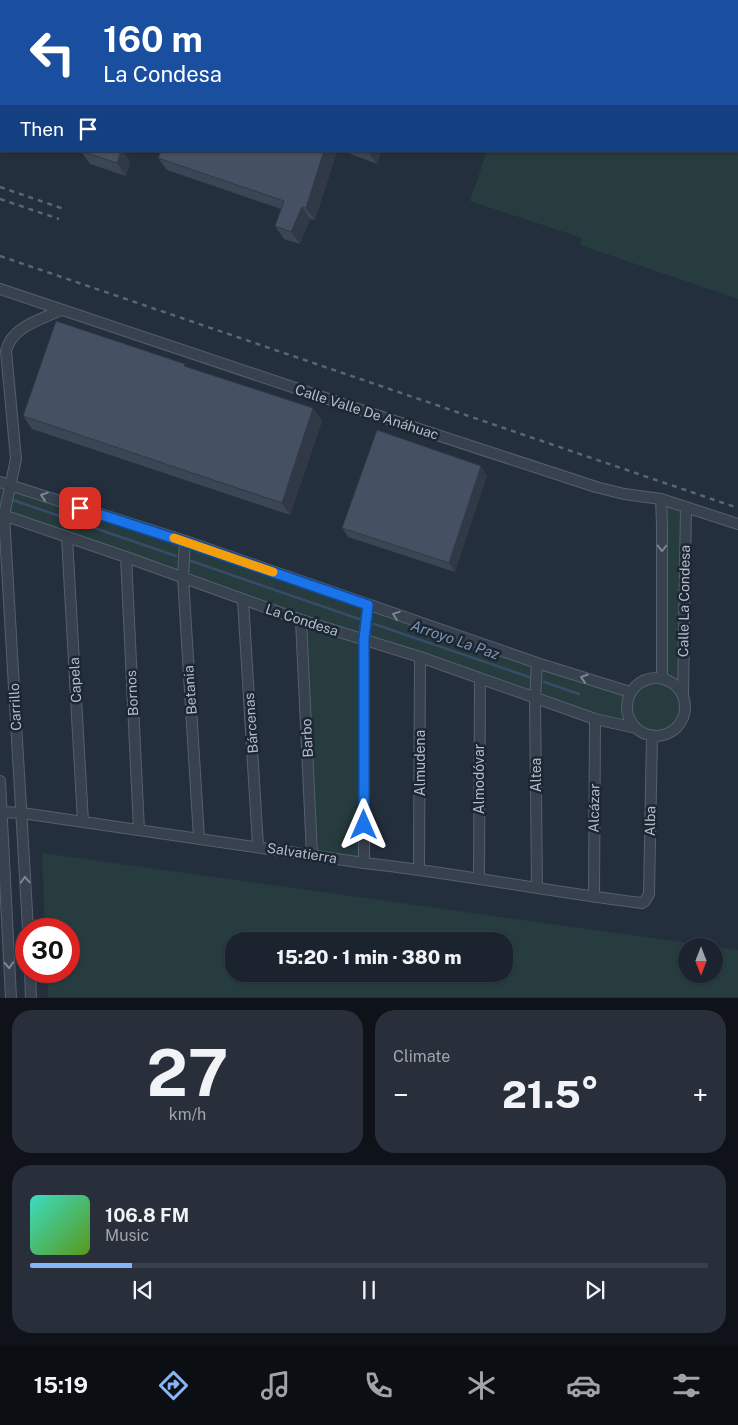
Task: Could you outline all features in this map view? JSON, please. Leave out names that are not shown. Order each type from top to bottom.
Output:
[{"type":"street","name":"Calle Valle De Anáhuac","points":[[0,288],[596,487],[661,500],[738,524]]},
{"type":"street","name":"Carrillo","points":[[27,918],[3,513],[6,486],[16,459],[6,351],[13,335],[20,329],[62,310]]},
{"type":"street","points":[[6,486],[185,542],[537,663],[630,692]]},
{"type":"street","name":"Calle La Condesa","points":[[661,500],[662,678]]},
{"type":"street","name":"Calle La Condesa","points":[[683,696],[686,507]]},
{"type":"street","name":"La Condesa","points":[[3,513],[67,538],[126,557],[301,620],[420,657],[595,719],[636,728]]},
{"type":"street","name":"Capela","points":[[67,538],[83,822]]},
{"type":"street","name":"Betania","points":[[185,542],[183,577],[199,838]]},
{"type":"street","name":"Bornos","points":[[126,557],[139,830]]},
{"type":"street","name":"Bárcenas","points":[[243,600],[258,846]]},
{"type":"street","points":[[364,863],[364,639],[368,605]]},
{"type":"street","name":"Barbo","points":[[301,620],[312,855]]},
{"type":"street","name":"Almudena","points":[[419,869],[420,657]]},
{"type":"street","name":"Altea","points":[[537,663],[535,699],[537,887]]},
{"type":"street","points":[[650,678],[662,678],[678,688],[685,704],[684,713],[676,728],[668,733],[652,735],[643,733],[630,720],[627,711],[627,701],[630,692],[639,683],[650,678]]},
{"type":"street","name":"Almodóvar","points":[[479,879],[480,679]]},
{"type":"street","name":"Alcázar","points":[[594,897],[595,719]]},
{"type":"street","name":"Alba","points":[[642,904],[649,894],[652,735]]},
{"type":"street","points":[[0,781],[11,998]]},
{"type":"street","name":"Salvatierra","points":[[2,812],[22,813],[364,863],[419,869],[642,904]]},
{"type":"street","points":[[30,983],[31,998]]},
{"type":"green space","points":[[487,152],[738,152],[738,299],[580,245],[582,238],[470,201]]},
{"type":"green space","points":[[0,482],[630,692],[644,681],[661,678],[661,499],[686,507],[684,707],[682,717],[672,730],[664,734],[646,733],[636,728],[365,640],[364,863],[312,855],[301,621],[0,514]]},
{"type":"green space","points":[[42,853],[678,942],[678,983],[723,983],[723,948],[738,950],[738,997],[48,997],[47,983],[80,983],[80,918],[45,918]]},
{"type":"building","points":[[84,152],[121,152],[117,163]]},
{"type":"building","points":[[161,152],[324,152],[306,208],[302,207],[291,232],[275,226],[284,201],[158,158]]},
{"type":"building","points":[[56,321],[185,364],[184,366],[313,408],[282,503],[23,416]]},
{"type":"building","points":[[377,430],[481,466],[449,563],[342,528]]},
{"type":"waterway","name":"Arroyo La Paz","points":[[10,499],[176,556]]},
{"type":"waterway","name":"Arroyo La Paz","points":[[191,561],[359,619]]},
{"type":"waterway","name":"Arroyo La Paz","points":[[374,624],[529,677]]},
{"type":"waterway","name":"Arroyo La Paz","points":[[544,682],[579,694]]},
{"type":"railway","points":[[0,187],[64,209]]},
{"type":"railway","points":[[0,199],[59,219]]},
{"type":"railway","points":[[0,256],[738,508]]},
{"type":"slow traffic","points":[[174,538],[273,572]]},
{"type":"route","points":[[80,508],[368,605],[364,639],[364,825]]}]
